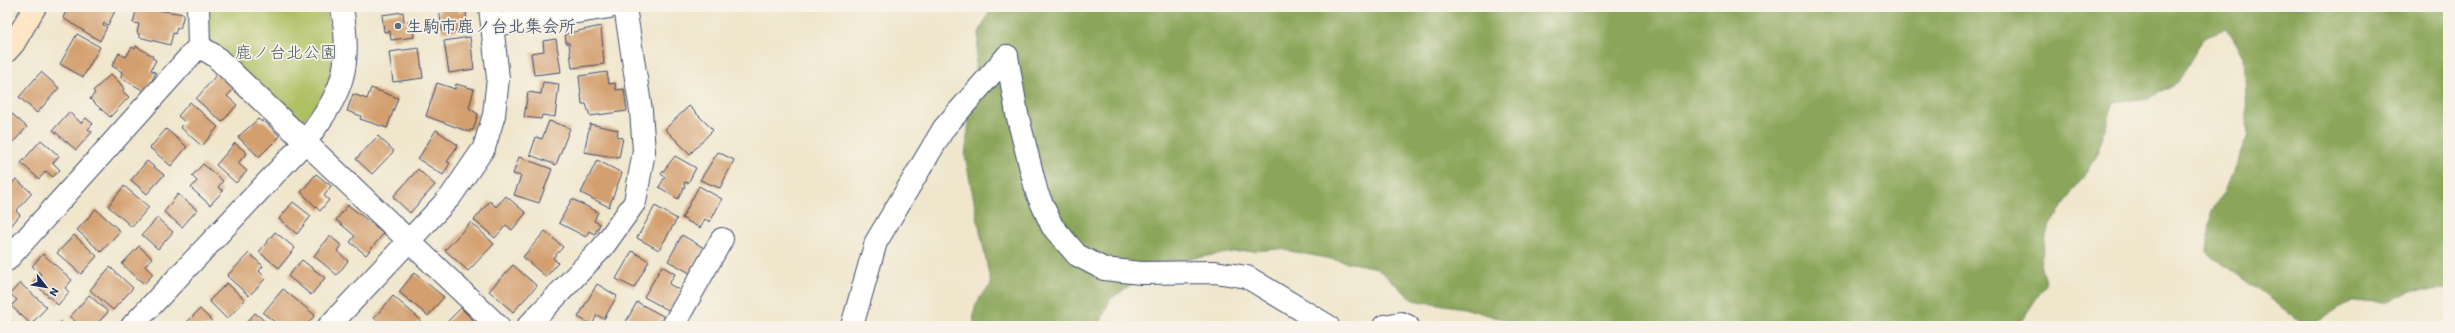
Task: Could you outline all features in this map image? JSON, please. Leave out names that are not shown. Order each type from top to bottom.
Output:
[{"type":"street","points":[[7,51],[14,43],[35,7]]},
{"type":"street","points":[[7,260],[198,46],[198,7]]},
{"type":"street","points":[[132,326],[305,142],[338,94],[347,48],[342,7]]},
{"type":"street","points":[[329,326],[451,196],[470,172],[484,148],[494,115],[498,78],[491,16],[610,7]]},
{"type":"street","points":[[528,326],[603,247],[635,202],[644,151],[641,111],[625,7]]},
{"type":"street","points":[[198,46],[215,56],[498,326]]},
{"type":"street","points":[[852,326],[876,242],[944,128],[1007,56],[1017,114],[1036,193],[1052,226],[1077,255],[1104,269],[1142,273],[1215,272],[1247,277],[1328,326]]},
{"type":"street","points":[[673,326],[722,239]]},
{"type":"street","points":[[1384,326],[1402,323],[1408,326]]},
{"type":"green space","name":"鹿ノ台北公園","points":[[204,7],[326,7],[332,58],[331,72],[324,96],[317,107],[298,123],[202,38]]},
{"type":"green space","points":[[992,7],[2448,7],[2448,289],[2410,291],[2388,302],[2352,301],[2306,326],[2207,252],[2211,213],[2233,175],[2248,135],[2244,56],[2227,28],[2204,37],[2178,82],[2149,98],[2114,102],[2096,157],[2048,228],[2040,264],[2046,284],[2018,326],[1517,326],[1509,321],[1463,308],[1413,300],[1377,268],[1280,249],[1235,252],[1166,262],[1110,299],[1099,326],[975,326],[975,309],[979,299],[991,285],[965,156],[979,33]]},
{"type":"building","points":[[75,7],[81,10],[83,7],[117,7],[108,25],[104,23],[103,25],[107,27],[100,41],[63,18],[67,8],[73,11]]},
{"type":"building","points":[[137,7],[184,14],[180,29],[177,28],[175,34],[173,33],[170,45],[139,37],[139,34],[137,33],[139,24],[133,23]]},
{"type":"building","points":[[439,7],[458,7],[459,12],[466,10],[467,24],[461,25],[461,30],[442,32]]},
{"type":"building","name":"生駒市鹿ノ台北集会所","points":[[403,12],[404,22],[412,20],[414,37],[391,40],[390,31],[384,32],[382,15]]},
{"type":"building","points":[[601,26],[604,64],[572,68],[569,43],[566,43],[565,34]]},
{"type":"building","points":[[77,34],[100,47],[83,77],[60,64]]},
{"type":"building","points":[[470,37],[474,69],[449,73],[444,41]]},
{"type":"building","points":[[556,39],[561,72],[534,75],[531,53],[544,51],[543,41]]},
{"type":"building","points":[[136,46],[153,56],[152,58],[156,60],[151,70],[156,73],[146,92],[121,78],[122,72],[112,66],[119,53],[126,57],[132,47],[135,49]]},
{"type":"building","points":[[419,48],[423,78],[393,82],[389,52]]},
{"type":"building","points":[[41,72],[59,88],[37,113],[19,97]]},
{"type":"building","points":[[607,72],[609,84],[615,83],[616,90],[624,89],[627,111],[590,116],[586,104],[582,104],[579,76]]},
{"type":"building","points":[[218,73],[235,88],[227,96],[237,105],[222,122],[196,99]]},
{"type":"building","points":[[111,74],[124,89],[122,91],[129,97],[110,117],[90,99],[95,93],[93,91]]},
{"type":"building","points":[[543,82],[559,84],[555,117],[542,115],[541,119],[524,117],[528,92],[541,94]]},
{"type":"building","points":[[437,83],[455,89],[456,84],[474,89],[469,108],[478,114],[473,130],[470,130],[469,132],[426,116]]},
{"type":"building","points":[[371,88],[398,98],[387,128],[360,119],[361,116],[347,111],[353,94],[367,99]]},
{"type":"building","points":[[190,102],[218,127],[202,146],[180,127],[185,122],[178,116]]},
{"type":"building","points":[[689,106],[713,130],[690,154],[665,129]]},
{"type":"building","points":[[69,112],[81,123],[86,118],[93,124],[88,129],[92,132],[76,150],[53,130]]},
{"type":"building","points":[[11,113],[27,127],[7,149],[7,118]]},
{"type":"building","points":[[258,119],[262,122],[263,120],[280,136],[259,157],[238,137]]},
{"type":"building","points":[[549,121],[570,128],[556,165],[530,155],[536,137],[542,139]]},
{"type":"building","points":[[590,124],[618,130],[617,137],[623,138],[619,158],[584,152]]},
{"type":"building","points":[[166,129],[187,147],[171,166],[150,148]]},
{"type":"building","points":[[436,130],[458,145],[447,162],[450,163],[443,175],[418,159]]},
{"type":"building","points":[[378,136],[394,151],[372,174],[356,159]]},
{"type":"building","points":[[41,140],[59,156],[53,163],[60,170],[53,177],[46,171],[39,179],[21,163]]},
{"type":"building","points":[[235,143],[247,153],[238,163],[247,171],[236,183],[216,165]]},
{"type":"building","points":[[718,152],[734,160],[720,188],[700,180]]},
{"type":"building","points":[[675,156],[696,168],[688,183],[685,182],[685,186],[678,199],[659,187],[665,177],[661,174]]},
{"type":"building","points":[[519,157],[552,169],[539,203],[514,195],[521,176],[513,174]]},
{"type":"building","points":[[597,160],[622,173],[609,207],[581,193]]},
{"type":"building","points":[[147,161],[164,175],[147,194],[131,180]]},
{"type":"building","points":[[203,164],[223,181],[218,187],[223,191],[210,205],[191,188],[197,181],[192,176]]},
{"type":"building","points":[[418,169],[435,185],[410,213],[393,197]]},
{"type":"building","points":[[316,174],[331,186],[324,196],[329,200],[320,211],[301,192]]},
{"type":"building","points":[[16,179],[32,193],[16,211],[20,215],[11,226],[7,223],[7,189]]},
{"type":"building","points":[[124,186],[149,207],[132,227],[108,206]]},
{"type":"building","points":[[699,186],[722,199],[710,222],[705,219],[700,228],[682,218]]},
{"type":"building","points":[[178,194],[197,210],[182,227],[164,212]]},
{"type":"building","points":[[506,196],[526,213],[512,230],[506,225],[495,238],[474,220],[490,201],[496,207]]},
{"type":"building","points":[[572,199],[598,212],[594,221],[600,224],[595,234],[589,231],[586,237],[559,223]]},
{"type":"building","points":[[293,202],[311,216],[297,234],[279,219]]},
{"type":"building","points":[[348,205],[384,233],[366,255],[350,242],[355,236],[336,220]]},
{"type":"building","points":[[655,206],[677,219],[659,250],[637,238]]},
{"type":"building","points":[[96,209],[120,231],[101,252],[77,230]]},
{"type":"building","points":[[157,218],[173,232],[158,249],[142,235]]},
{"type":"building","points":[[471,222],[494,244],[468,271],[445,250]]},
{"type":"building","points":[[545,231],[563,247],[553,258],[558,263],[546,277],[523,257]]},
{"type":"building","points":[[275,232],[295,248],[279,268],[259,252]]},
{"type":"building","points":[[74,235],[97,256],[81,274],[57,253]]},
{"type":"building","points":[[682,235],[704,248],[690,273],[668,261]]},
{"type":"building","points":[[330,236],[341,245],[337,251],[348,261],[337,275],[314,256]]},
{"type":"building","points":[[139,246],[152,258],[145,266],[153,274],[144,284],[122,264]]},
{"type":"building","points":[[632,251],[649,261],[634,288],[616,279]]},
{"type":"building","points":[[249,253],[263,266],[259,271],[266,278],[249,296],[227,276]]},
{"type":"building","points":[[43,254],[72,280],[65,288],[69,292],[58,305],[33,282],[41,274],[32,266]]},
{"type":"building","points":[[302,260],[325,278],[311,295],[288,276]]},
{"type":"building","points":[[513,265],[537,286],[513,312],[489,291]]},
{"type":"building","points":[[662,266],[675,274],[669,284],[681,291],[670,311],[644,297]]},
{"type":"building","points":[[110,267],[133,288],[113,310],[90,290]]},
{"type":"building","points":[[414,273],[444,297],[428,316],[399,292]]},
{"type":"building","points":[[20,283],[47,307],[31,324],[11,306],[17,300],[10,294]]},
{"type":"building","points":[[227,283],[245,300],[227,319],[209,301]]},
{"type":"building","points":[[597,284],[617,296],[604,319],[597,315],[592,325],[578,317]]},
{"type":"building","points":[[283,289],[315,315],[306,326],[280,326],[263,313]]},
{"type":"building","points":[[89,295],[108,312],[95,326],[81,326],[70,317]]},
{"type":"building","points":[[393,296],[421,320],[415,326],[384,326],[374,318]]},
{"type":"building","points":[[637,302],[663,316],[657,326],[624,325]]},
{"type":"building","points":[[461,308],[479,326],[443,326]]},
{"type":"building","points":[[200,309],[212,321],[208,326],[183,326]]},
{"type":"building","points":[[255,313],[270,326],[247,326],[245,324]]},
{"type":"building","points":[[7,317],[17,326],[7,326]]},
{"type":"building","points":[[61,321],[66,326],[56,326]]},
{"type":"place","name":"生駒市鹿ノ台北集会所","points":[[398,26]]}]
